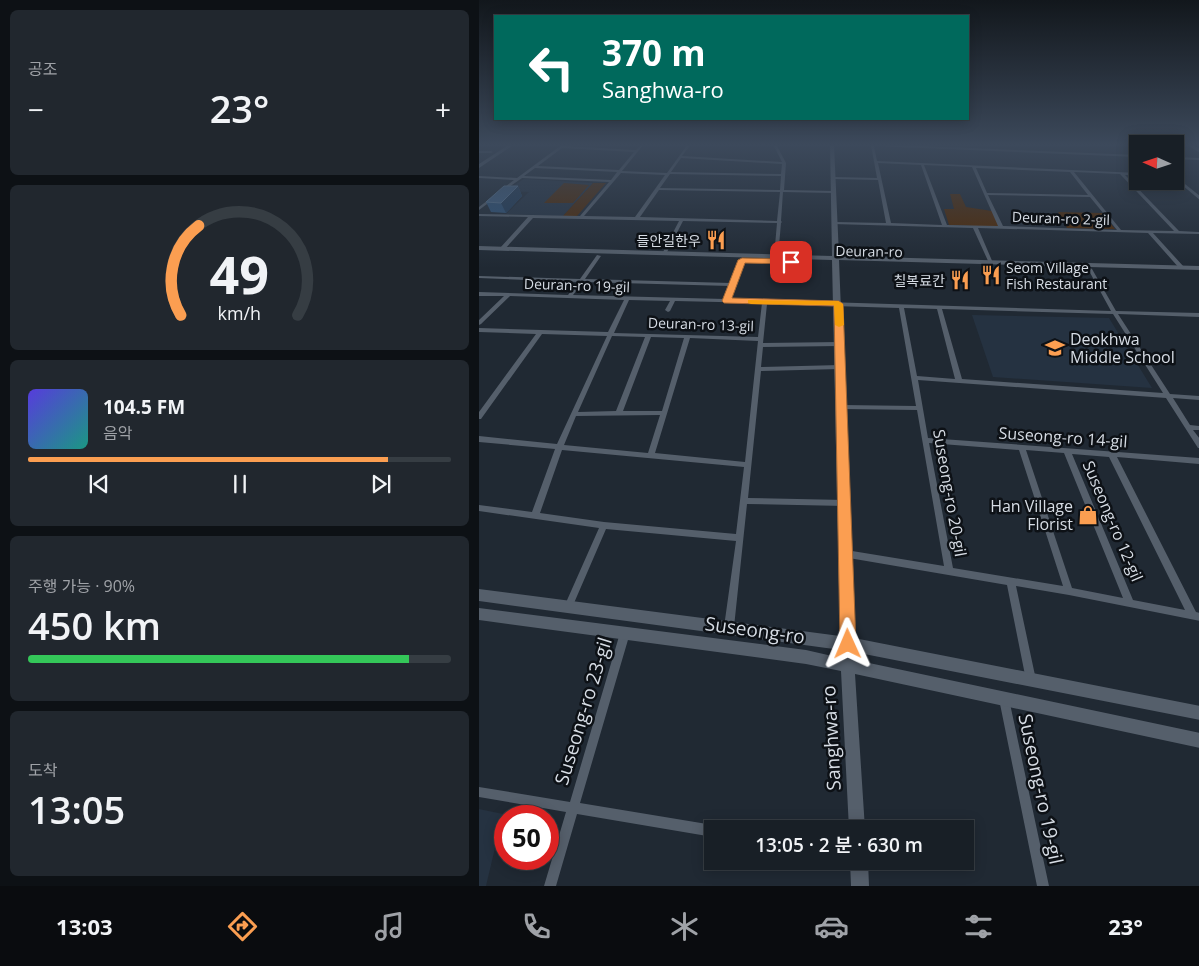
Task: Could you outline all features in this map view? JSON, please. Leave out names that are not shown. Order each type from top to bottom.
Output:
[{"type":"main road","name":"Sanghwa-ro","points":[[834,185],[841,367],[848,666],[857,820]]},
{"type":"main road","name":"Deuran-ro","points":[[479,248],[776,257],[1090,270],[1199,272]]},
{"type":"main road","name":"Deuran-ro","points":[[479,254],[1199,268]]},
{"type":"main road","name":"Suseong-ro","points":[[479,595],[848,644],[1199,713]]},
{"type":"main road","name":"Suseong-ro","points":[[479,614],[806,657],[1199,741]]},
{"type":"main road","points":[[859,870],[860,886]]},
{"type":"street","points":[[479,209],[510,185]]},
{"type":"street","points":[[581,217],[608,185]]},
{"type":"street","points":[[637,218],[660,185]]},
{"type":"street","points":[[776,257],[781,185]]},
{"type":"street","points":[[835,224],[889,225],[880,185]]},
{"type":"street","points":[[930,185],[945,226]]},
{"type":"street","name":"Deuran-ro 2-gil","points":[[982,185],[1001,228]]},
{"type":"street","name":"Deuran-ro 2-gil","points":[[1082,185],[1120,231]]},
{"type":"street","points":[[1133,185],[1177,232]]},
{"type":"street","points":[[1185,185],[1199,199]]},
{"type":"street","points":[[657,189],[834,192]]},
{"type":"street","points":[[986,194],[1091,196]]},
{"type":"street","points":[[479,215],[780,222]]},
{"type":"street","points":[[503,249],[532,216]]},
{"type":"street","points":[[664,254],[682,220]]},
{"type":"street","name":"Deuran-ro 2-gil","points":[[889,225],[1199,233]]},
{"type":"street","points":[[975,227],[991,263]]},
{"type":"street","points":[[1149,232],[1182,268]]},
{"type":"street","points":[[570,296],[599,256]]},
{"type":"street","name":"Deuran-ro 13-gil","points":[[479,330],[688,336],[761,342],[765,302],[727,301],[742,260]]},
{"type":"street","points":[[1090,270],[1199,446]]},
{"type":"street","points":[[479,277],[733,285]]},
{"type":"street","name":"Deuran-ro 19-gil","points":[[479,294],[727,301]]},
{"type":"street","points":[[479,323],[508,295]]},
{"type":"street","points":[[535,515],[559,447],[627,298]]},
{"type":"street","points":[[668,310],[674,299]]},
{"type":"street","points":[[765,302],[1199,315]]},
{"type":"street","name":"Suseong-ro 20-gil","points":[[901,306],[949,571],[1011,582]]},
{"type":"street","points":[[939,308],[959,381]]},
{"type":"street","points":[[479,417],[540,332]]},
{"type":"street","points":[[619,413],[649,335]]},
{"type":"street","points":[[651,456],[688,336]]},
{"type":"street","points":[[761,342],[840,344]]},
{"type":"street","name":"Suseong-ro","points":[[729,627],[741,538],[761,342]]},
{"type":"street","points":[[758,369],[841,367]]},
{"type":"street","points":[[914,378],[1199,398]]},
{"type":"street","points":[[842,407],[919,408]]},
{"type":"street","points":[[574,414],[665,413]]},
{"type":"street","points":[[1187,427],[1199,428]]},
{"type":"street","points":[[479,439],[747,466]]},
{"type":"street","name":"Suseong-ro 14-gil","points":[[925,440],[1199,462]]},
{"type":"street","points":[[1022,448],[1069,591]]},
{"type":"street","name":"Suseong-ro 12-gil","points":[[1067,451],[1130,603]]},
{"type":"street","name":"Suseong-ro 12-gil","points":[[1112,455],[1196,616]]},
{"type":"street","points":[[744,502],[845,503]]},
{"type":"street","points":[[479,508],[604,525],[741,538]]},
{"type":"street","points":[[568,607],[604,525]]},
{"type":"street","points":[[846,554],[949,571]]},
{"type":"street","points":[[1011,582],[1031,680]]},
{"type":"street","name":"Suseong-ro 12-gil","points":[[1011,582],[1069,591],[1196,616]]},
{"type":"street","name":"Suseong-ro 23-gil","points":[[550,886],[625,633]]},
{"type":"street","name":"Suseong-ro 19-gil","points":[[1004,698],[1043,886]]},
{"type":"street","points":[[479,792],[704,830]]},
{"type":"shaded area","points":[[514,185],[591,185],[563,216],[506,214],[529,192],[505,191]]},
{"type":"shaded area","points":[[562,185],[589,185],[573,203],[544,203]]},
{"type":"shaded area","points":[[591,185],[604,185],[577,216],[563,216]]},
{"type":"shaded area","points":[[950,194],[960,194],[966,207],[992,211],[999,227],[949,225],[944,209],[954,209]]},
{"type":"shaded area","points":[[1058,212],[1102,213],[1115,229],[1067,228]]},
{"type":"shaded area","name":"Deokhwa Middle School","points":[[972,315],[1109,318],[1152,388],[993,377]]},
{"type":"shaded area","points":[[479,809],[494,812],[494,852],[486,886],[479,886]]},
{"type":"building","points":[[504,186],[518,186],[501,203],[486,202]]},
{"type":"slow traffic","points":[[751,302],[835,302],[839,304],[839,325]]},
{"type":"place","name":"들안길한우","points":[[716,240]]},
{"type":"place","name":"Seom Village Fish Restaurant","points":[[991,275]]},
{"type":"place","name":"칠복료칸","points":[[960,280]]},
{"type":"place","name":"Deokhwa Middle School","points":[[1055,348]]},
{"type":"place","name":"Han Village Florist","points":[[1088,515]]},
{"type":"route","points":[[791,262],[742,260],[727,301],[835,302],[839,304],[848,644]]}]
